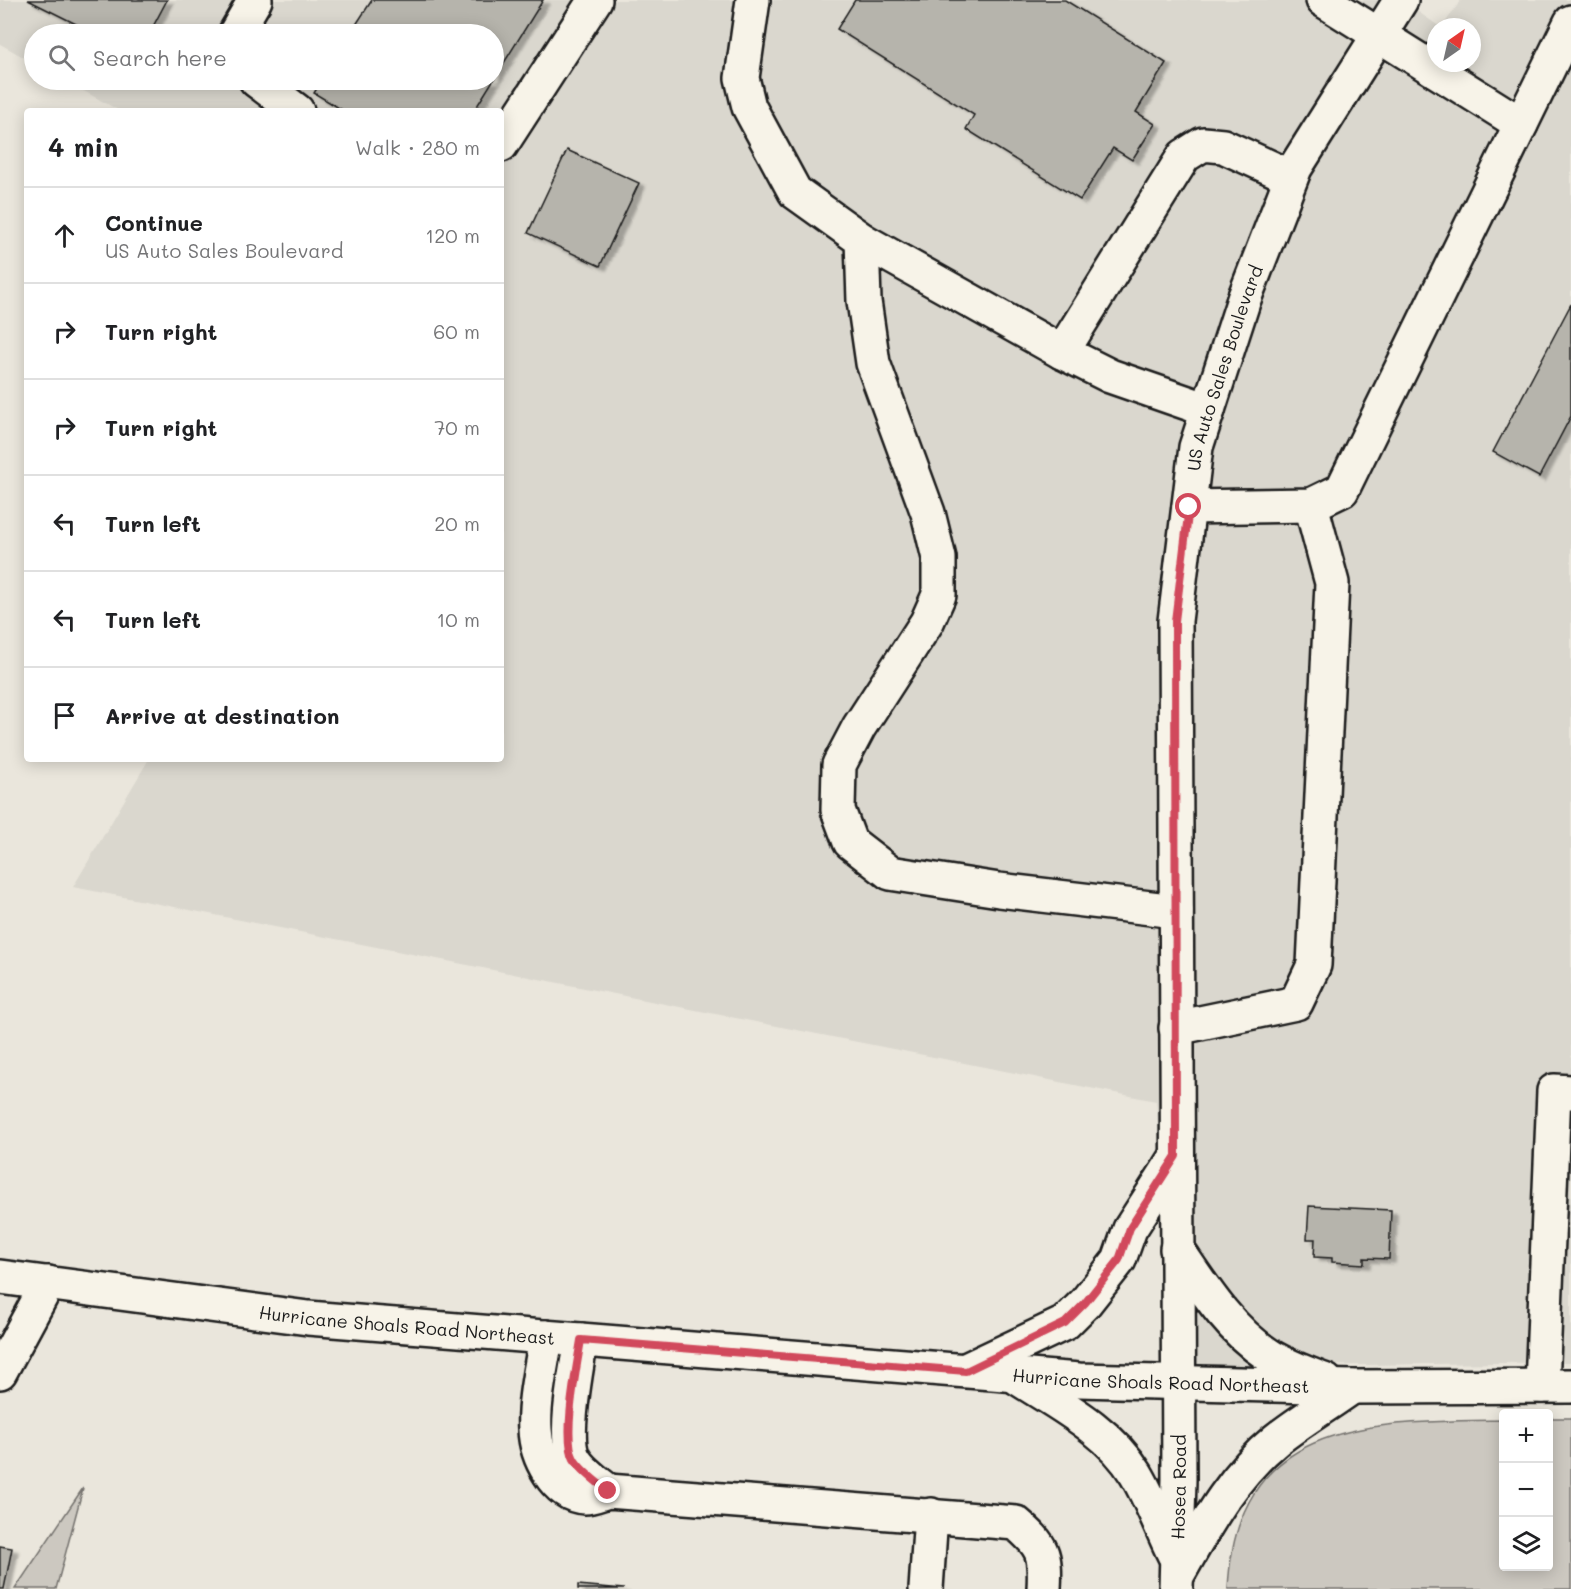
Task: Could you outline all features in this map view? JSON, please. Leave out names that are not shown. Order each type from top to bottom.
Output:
[{"type":"street","points":[[242,24],[255,0]]},
{"type":"street","points":[[504,141],[595,0]]},
{"type":"street","points":[[753,0],[742,78],[749,107],[795,192],[862,240],[1062,352],[1110,376],[1208,411]]},
{"type":"street","points":[[1323,0],[1521,124]]},
{"type":"street","name":"US Auto Sales Boulevard","points":[[1177,1384],[1175,621],[1196,447],[1244,299],[1291,177],[1401,0]]},
{"type":"street","points":[[1189,507],[1311,505],[1342,490],[1571,22]]},
{"type":"street","points":[[269,90],[293,108]]},
{"type":"street","points":[[1062,352],[1184,156],[1203,144],[1223,146],[1291,177]]},
{"type":"street","points":[[862,240],[864,301],[873,363],[928,513],[939,558],[939,596],[927,622],[859,727],[839,765],[838,810],[850,842],[890,873],[999,890],[1176,911]]},
{"type":"street","points":[[1176,1028],[1296,1003],[1314,965],[1332,583],[1311,505]]},
{"type":"street","points":[[1557,1386],[1560,1213],[1554,1091],[1571,1092]]},
{"type":"street","points":[[966,1371],[1065,1323],[1085,1303],[1119,1260],[1130,1228],[1176,1156]]},
{"type":"street","points":[[1177,1249],[1212,1300],[1239,1333],[1269,1356],[1345,1387]]},
{"type":"street","name":"Hurricane Shoals Road Northeast","points":[[0,1277],[308,1318],[966,1371],[1177,1384],[1345,1387],[1557,1386]]},
{"type":"street","points":[[0,1372],[48,1283]]},
{"type":"street","points":[[546,1337],[535,1429],[541,1456],[551,1477],[567,1492],[586,1497],[608,1491],[1016,1523],[1037,1542],[1046,1565],[1044,1589]]},
{"type":"street","points":[[581,1340],[570,1412],[570,1452],[576,1462],[608,1491]]},
{"type":"street","points":[[1011,1374],[1083,1419],[1112,1444],[1136,1474],[1176,1576]]},
{"type":"street","name":"Hosea Road","points":[[1176,1576],[1179,1479],[1177,1384]]},
{"type":"street","points":[[1176,1576],[1216,1508],[1247,1467],[1276,1440],[1345,1387]]},
{"type":"street","points":[[926,1589],[932,1515]]},
{"type":"shaded area","points":[[0,0],[1401,0],[1427,18],[1427,72],[1481,72],[1481,18],[1448,18],[1461,0],[1571,0],[1571,1362],[1230,1367],[1175,1364],[1156,1101],[73,887],[147,762],[504,762],[504,108],[115,108],[82,90],[504,90],[504,24],[24,24],[24,57],[0,44]]},
{"type":"shaded area","points":[[1553,1418],[1571,1418],[1571,1589],[1228,1589],[1237,1533],[1256,1491],[1283,1461],[1319,1441],[1360,1429],[1405,1423],[1499,1420],[1499,1571],[1553,1571]]},
{"type":"shaded area","points":[[83,1488],[56,1589],[15,1589]]},
{"type":"building","points":[[28,0],[167,0],[154,24],[76,24]]},
{"type":"building","points":[[372,0],[543,0],[504,63],[504,24],[356,24]]},
{"type":"building","points":[[855,0],[1065,0],[1166,63],[1136,112],[1155,124],[1132,160],[1113,148],[1080,200],[966,129],[974,115],[837,29]]},
{"type":"building","points":[[316,90],[487,90],[476,108],[339,108],[314,93]]},
{"type":"building","points":[[567,150],[639,183],[600,266],[528,233]]},
{"type":"building","points":[[1571,304],[1571,416],[1539,477],[1493,452]]},
{"type":"building","points":[[1309,1206],[1391,1210],[1389,1259],[1364,1258],[1364,1264],[1332,1262],[1332,1258],[1314,1257],[1315,1239],[1307,1239]]},
{"type":"building","points":[[0,1546],[12,1548],[4,1589],[0,1589]]},
{"type":"building","points":[[578,1585],[624,1589],[578,1589]]},
{"type":"route","points":[[608,1491],[576,1462],[570,1452],[570,1412],[581,1340],[966,1371],[1065,1323],[1105,1281],[1119,1260],[1130,1228],[1176,1156],[1175,621],[1189,507]]}]
